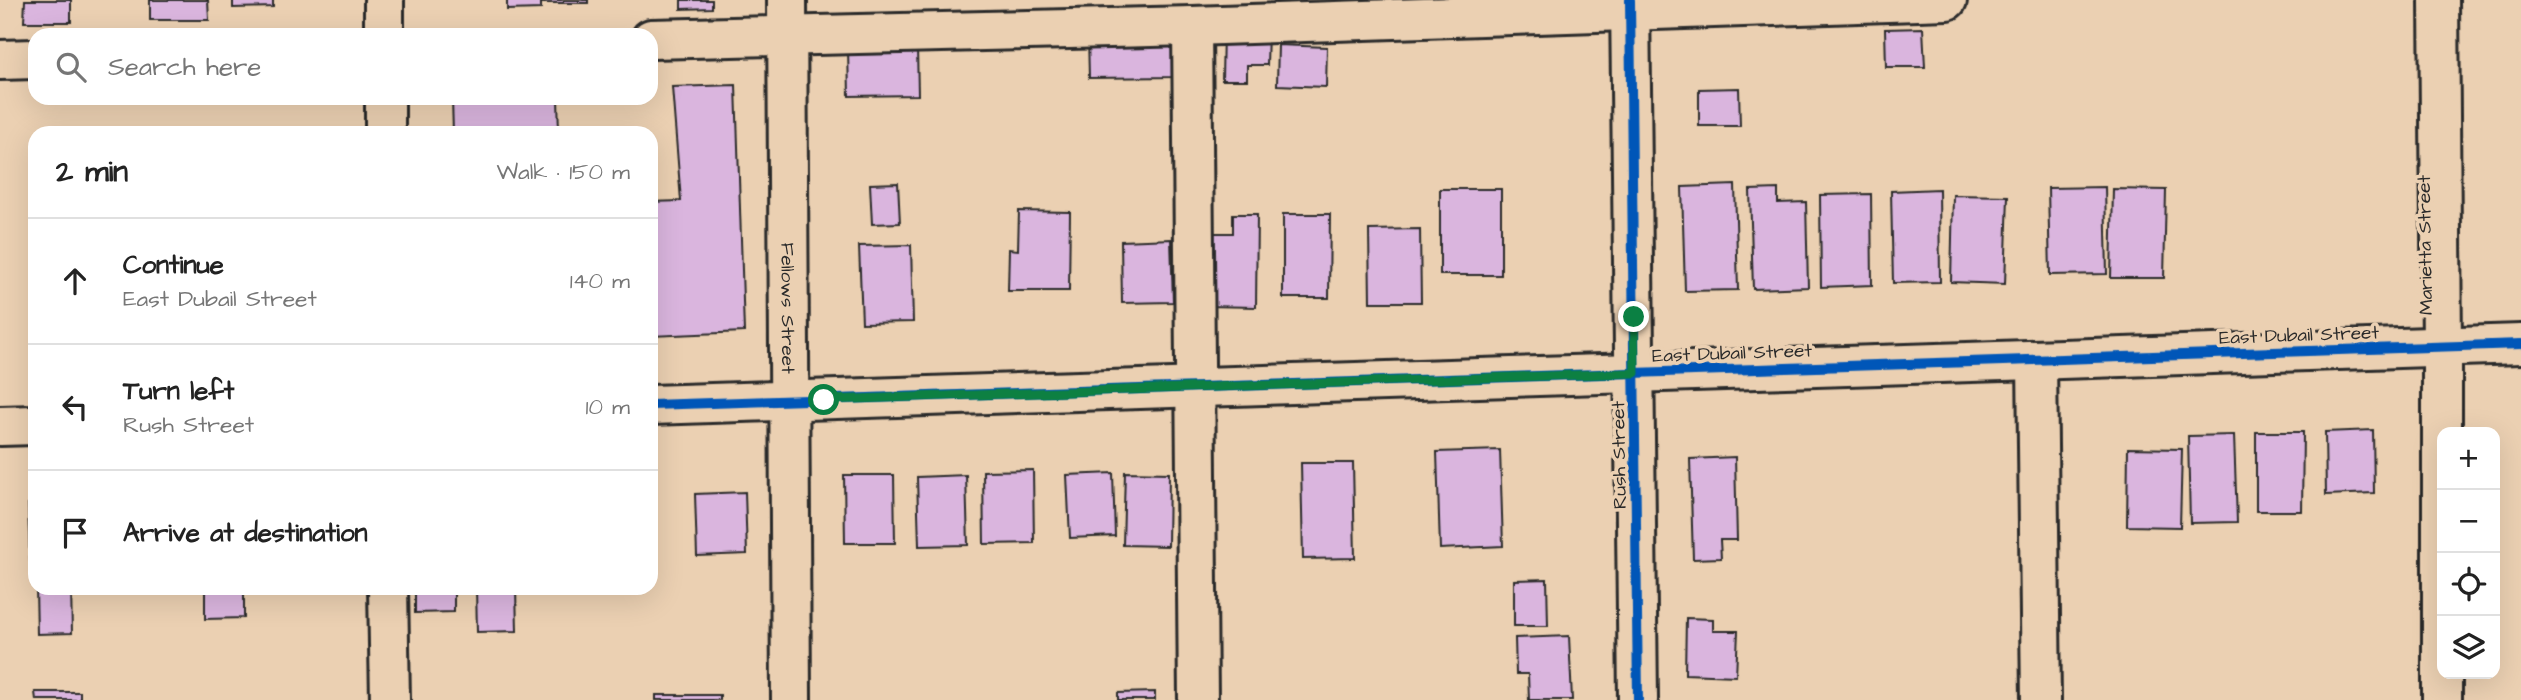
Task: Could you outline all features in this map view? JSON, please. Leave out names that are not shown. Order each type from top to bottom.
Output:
[{"type":"street","points":[[384,0],[384,28]]},
{"type":"street","points":[[658,38],[787,17],[1192,26],[1630,5],[1947,0]]},
{"type":"street","name":"Marietta Street","points":[[2438,0],[2442,700]]},
{"type":"street","name":"Rush Street","points":[[1630,5],[1638,700]]},
{"type":"street","name":"Fellows Street","points":[[787,17],[791,700]]},
{"type":"street","points":[[1192,26],[1198,700]]},
{"type":"street","points":[[0,60],[28,59]]},
{"type":"street","points":[[384,105],[385,126]]},
{"type":"street","name":"East Dubail Street","points":[[658,405],[2521,344]]},
{"type":"street","points":[[2037,360],[2041,700]]},
{"type":"street","points":[[0,426],[28,425]]},
{"type":"street","points":[[388,595],[390,700]]},
{"type":"building","points":[[25,0],[71,0],[71,22],[24,22]]},
{"type":"building","points":[[150,0],[208,0],[209,20],[150,20]]},
{"type":"building","points":[[233,0],[273,0],[273,7],[233,8]]},
{"type":"building","points":[[507,0],[541,0],[541,9],[507,10]]},
{"type":"building","points":[[544,0],[588,0],[588,3],[543,3]]},
{"type":"building","points":[[681,0],[712,0],[712,8],[681,9]]},
{"type":"building","points":[[1923,28],[1925,67],[1886,67],[1885,29]]},
{"type":"building","points":[[1223,31],[1268,32],[1267,65],[1247,65],[1247,80],[1222,80]]},
{"type":"building","points":[[1176,34],[1176,77],[1089,78],[1088,35]]},
{"type":"building","points":[[1278,45],[1327,47],[1326,87],[1277,85]]},
{"type":"building","points":[[917,47],[918,95],[849,96],[848,48]]},
{"type":"building","points":[[736,85],[744,332],[658,336],[658,202],[681,201],[672,87]]},
{"type":"building","points":[[1739,88],[1740,126],[1699,126],[1699,89]]},
{"type":"building","points":[[452,105],[558,105],[559,126],[453,126]]},
{"type":"building","points":[[898,183],[900,223],[872,224],[870,184]]},
{"type":"building","points":[[1735,185],[1738,290],[1685,291],[1682,187]]},
{"type":"building","points":[[2105,187],[2107,274],[2050,275],[2048,188]]},
{"type":"building","points":[[1440,189],[1501,189],[1501,275],[1440,275]]},
{"type":"building","points":[[1778,189],[1778,203],[1806,202],[1808,287],[1753,289],[1750,190]]},
{"type":"building","points":[[1939,189],[1940,282],[1893,283],[1891,191]]},
{"type":"building","points":[[2113,189],[2166,190],[2164,278],[2111,278]]},
{"type":"building","points":[[1871,194],[1872,285],[1821,287],[1820,195]]},
{"type":"building","points":[[1953,195],[2008,196],[2005,284],[1951,282]]},
{"type":"building","points":[[1019,211],[1070,212],[1069,291],[1008,291],[1009,249],[1018,250]]},
{"type":"building","points":[[1233,214],[1257,214],[1256,307],[1207,306],[1207,233],[1233,233]]},
{"type":"building","points":[[1283,214],[1330,214],[1329,298],[1283,298]]},
{"type":"building","points":[[1420,229],[1421,302],[1370,302],[1369,230]]},
{"type":"building","points":[[1171,239],[1173,302],[1122,303],[1121,241]]},
{"type":"building","points":[[911,245],[913,322],[862,323],[859,246]]},
{"type":"building","points":[[2373,430],[2374,493],[2326,495],[2325,432]]},
{"type":"building","points":[[2256,432],[2303,432],[2302,511],[2256,511]]},
{"type":"building","points":[[2234,435],[2237,522],[2190,523],[2188,436]]},
{"type":"building","points":[[2128,448],[2182,449],[2180,527],[2127,526]]},
{"type":"building","points":[[1500,450],[1503,546],[1440,549],[1437,452]]},
{"type":"building","points":[[1735,457],[1737,540],[1720,540],[1721,558],[1693,559],[1690,459]]},
{"type":"building","points":[[1301,463],[1353,463],[1355,558],[1303,559]]},
{"type":"building","points":[[1033,470],[1034,543],[984,544],[983,471]]},
{"type":"building","points":[[1125,472],[1169,473],[1168,546],[1123,545]]},
{"type":"building","points":[[1113,473],[1115,536],[1070,538],[1067,475]]},
{"type":"building","points":[[844,475],[894,475],[895,543],[845,543]]},
{"type":"building","points":[[966,475],[968,545],[919,546],[917,477]]},
{"type":"building","points":[[745,492],[747,554],[697,556],[695,494]]},
{"type":"building","points":[[1547,579],[1548,626],[1514,626],[1514,580]]},
{"type":"building","points":[[36,595],[71,595],[72,633],[37,634]]},
{"type":"building","points":[[205,595],[244,595],[244,618],[205,619]]},
{"type":"building","points":[[415,595],[454,595],[454,612],[415,613]]},
{"type":"building","points":[[476,595],[516,595],[517,631],[477,632]]},
{"type":"building","points":[[1686,618],[1713,619],[1713,631],[1738,631],[1736,676],[1685,674]]},
{"type":"building","points":[[1569,636],[1572,700],[1529,700],[1528,674],[1516,674],[1515,638]]},
{"type":"building","points":[[35,692],[80,692],[80,700],[36,700]]},
{"type":"building","points":[[1155,692],[1155,700],[1118,700],[1118,693]]},
{"type":"building","points":[[656,695],[720,695],[720,700],[656,700]]},
{"type":"cycle path","points":[[1630,0],[1638,700]]},
{"type":"cycle path","points":[[658,405],[2521,344]]},
{"type":"route","points":[[824,400],[1635,373],[1634,317]]}]
